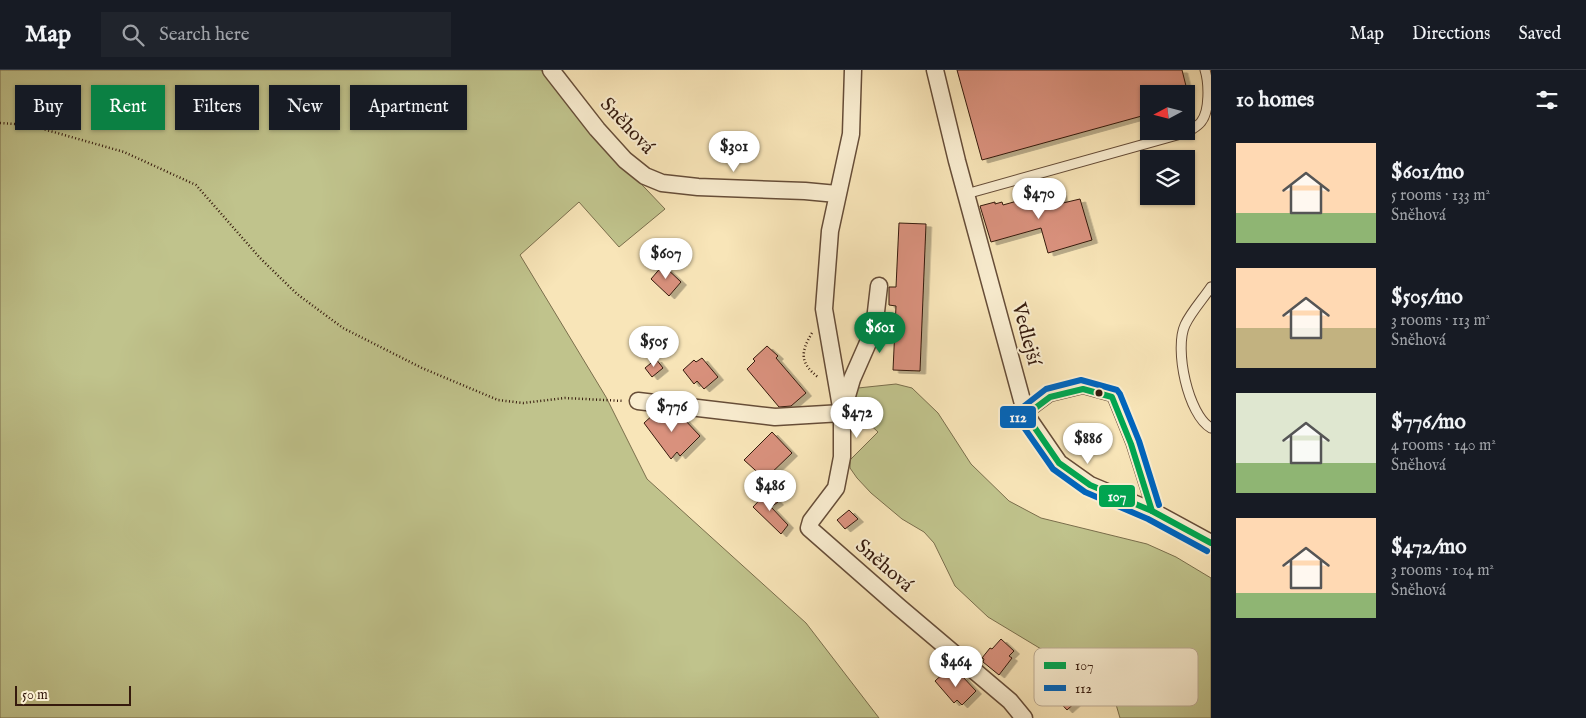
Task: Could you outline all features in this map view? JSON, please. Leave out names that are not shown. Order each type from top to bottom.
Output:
[{"type":"street","name":"Sněhová","points":[[551,70],[597,129],[625,160],[645,176],[662,183],[698,187],[837,194]]},
{"type":"street","name":"Sněhová","points":[[853,70],[851,134],[830,231],[824,309],[842,413],[842,457],[836,488],[811,521],[809,528],[1010,701],[1024,718]]},
{"type":"street","name":"Vedlejší","points":[[935,70],[966,194],[1026,415],[1059,464],[1090,485],[1152,511],[1211,543]]},
{"type":"street","name":"Sněhová","points":[[842,413],[852,379],[874,328],[880,286]]},
{"type":"street","points":[[638,401],[775,417],[842,413]]},
{"type":"lane","points":[[966,194],[1188,132],[1202,122],[1208,105],[1205,70]]},
{"type":"lane","points":[[1211,287],[1184,326],[1180,344],[1183,376],[1194,408],[1207,426],[1211,428]]},
{"type":"lane","points":[[1026,415],[1050,397],[1083,389],[1112,397],[1131,444],[1152,511]]},
{"type":"path","points":[[0,122],[29,126],[124,152],[196,185],[260,258],[297,294],[343,328],[422,368],[498,400],[523,403],[565,398],[638,401]]},
{"type":"green space","points":[[0,70],[541,70],[588,128],[665,209],[619,247],[579,202],[520,255],[606,397],[647,479],[806,623],[879,718],[0,718]]},
{"type":"green space","points":[[896,384],[912,388],[938,413],[971,464],[1009,501],[1041,518],[1147,544],[1176,557],[1211,578],[1211,718],[1120,718],[1116,706],[1198,706],[1198,648],[1039,648],[988,617],[955,586],[934,543],[924,532],[902,519],[871,493],[850,468],[850,460],[878,432],[853,409],[850,398],[858,388]]},
{"type":"building","points":[[957,70],[1182,70],[1186,85],[1140,85],[1140,116],[982,160]]},
{"type":"building","points":[[1060,189],[1063,203],[1080,199],[1092,240],[1048,253],[1041,228],[991,242],[980,206],[995,202],[995,204],[1002,202],[1003,205]]},
{"type":"building","points":[[899,223],[926,224],[920,371],[893,370],[896,306],[889,305],[889,287],[896,287]]},
{"type":"building","points":[[663,265],[681,282],[669,296],[651,279]]},
{"type":"building","points":[[767,346],[778,356],[776,358],[806,393],[791,406],[779,407],[747,369],[755,361],[753,359]]},
{"type":"building","points":[[702,358],[718,377],[704,389],[697,381],[694,384],[683,370],[694,360],[696,362]]},
{"type":"building","points":[[656,359],[663,368],[652,377],[645,368]]},
{"type":"building","points":[[655,413],[661,414],[666,418],[669,415],[676,416],[680,420],[683,418],[700,436],[680,456],[677,452],[671,459],[644,423]]},
{"type":"building","points":[[772,432],[792,453],[765,479],[744,460]]},
{"type":"building","points":[[768,491],[778,502],[771,507],[788,525],[781,534],[753,507]]},
{"type":"building","points":[[849,510],[858,519],[845,529],[837,520]]},
{"type":"building","points":[[1001,639],[1014,651],[1009,656],[1012,658],[999,675],[983,662],[984,659],[982,658]]},
{"type":"building","points":[[947,670],[957,681],[962,676],[976,691],[962,705],[957,700],[954,703],[935,681]]},
{"type":"building","points":[[1063,706],[1071,706],[1067,710]]},
{"type":"transit line","name":"112","points":[[1159,505],[1139,441],[1117,390],[1081,380],[1046,389],[1019,410],[1017,414],[1018,419],[1053,469],[1085,492],[1148,519],[1207,551]]},
{"type":"transit line","name":"107","points":[[1083,389],[1112,397],[1131,444],[1152,511],[1090,485],[1059,463],[1026,415],[1050,397],[1083,389]]},
{"type":"transit line","name":"107","points":[[1152,511],[1211,543]]}]
